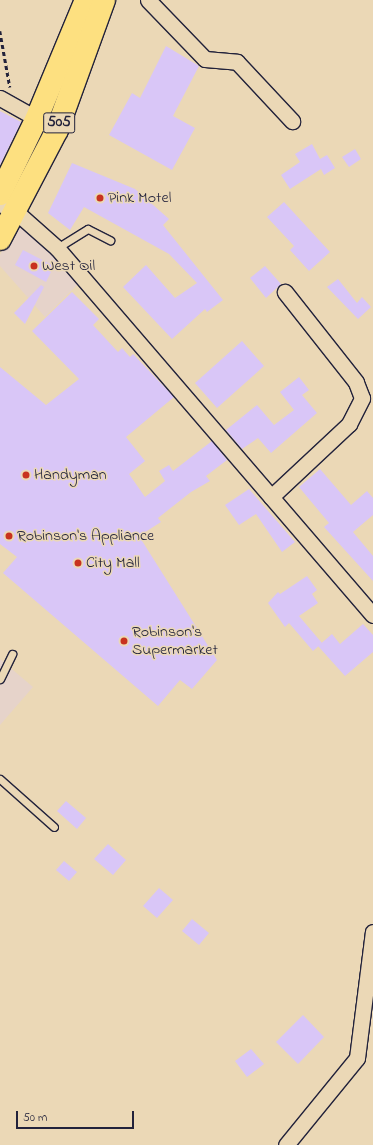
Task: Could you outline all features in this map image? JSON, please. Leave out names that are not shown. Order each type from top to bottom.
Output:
[{"type":"highway","name":"505","points":[[0,239],[3,198],[86,0]]},
{"type":"highway","name":"505","points":[[3,198],[57,130],[104,0]]},
{"type":"street","points":[[148,0],[205,59],[237,62],[292,121]]},
{"type":"street","points":[[0,98],[36,120],[57,130]]},
{"type":"street","points":[[3,198],[57,248],[373,615]]},
{"type":"street","points":[[271,497],[349,424],[362,398],[352,377],[285,292]]},
{"type":"street","points":[[286,1145],[357,1058],[373,932]]},
{"type":"lane","points":[[57,248],[88,229],[110,240]]},
{"type":"lane","points":[[0,679],[12,654]]},
{"type":"lane","points":[[0,778],[54,827]]},
{"type":"path","points":[[0,31],[14,107]]},
{"type":"shaded area","points":[[17,222],[31,230],[79,283],[45,317],[0,266],[0,255]]},
{"type":"shaded area","points":[[0,659],[33,687],[0,725]]},
{"type":"building","points":[[166,46],[199,66],[173,116],[195,128],[172,170],[109,135],[132,93],[140,98]]},
{"type":"building","points":[[0,111],[21,122],[0,165]]},
{"type":"building","points":[[312,144],[320,159],[327,155],[335,168],[324,175],[321,169],[290,189],[281,175],[300,162],[295,154]]},
{"type":"building","points":[[355,149],[361,159],[349,167],[342,157]]},
{"type":"building","points":[[72,163],[135,189],[169,219],[163,225],[223,300],[207,312],[205,309],[172,339],[123,287],[146,265],[175,298],[197,283],[169,254],[84,207],[70,230],[48,213]]},
{"type":"building","points":[[284,202],[330,252],[309,271],[290,250],[294,246],[267,217]]},
{"type":"building","name":"West Oil","points":[[23,250],[54,266],[46,282],[15,265]]},
{"type":"building","points":[[265,266],[281,284],[266,298],[250,278]]},
{"type":"building","points":[[338,279],[357,303],[362,297],[371,307],[358,319],[327,287]]},
{"type":"building","points":[[41,285],[44,287],[25,324],[14,313]]},
{"type":"building","points":[[72,292],[99,319],[93,325],[118,352],[122,348],[130,357],[133,354],[174,397],[126,437],[145,461],[129,474],[145,497],[165,481],[159,471],[169,465],[173,471],[212,441],[227,460],[206,476],[210,481],[191,492],[158,518],[161,522],[139,536],[217,660],[192,689],[180,680],[158,706],[3,573],[17,557],[0,544],[0,367],[46,405],[79,379],[32,331]]},
{"type":"building","points":[[242,341],[264,366],[217,408],[195,383]]},
{"type":"building","points":[[299,377],[309,390],[302,395],[317,413],[271,453],[258,438],[242,449],[226,430],[257,405],[274,425],[294,410],[280,392]]},
{"type":"building","points":[[320,469],[351,505],[367,491],[373,498],[373,515],[353,532],[373,556],[373,581],[324,527],[329,523],[299,487]]},
{"type":"building","points":[[249,489],[295,542],[282,552],[256,514],[239,525],[225,505]]},
{"type":"building","points":[[307,576],[317,590],[312,594],[318,603],[299,616],[322,643],[313,651],[289,623],[285,627],[268,603],[278,592],[280,594]]},
{"type":"building","points":[[363,624],[373,635],[373,652],[345,676],[318,646],[332,634],[340,644]]},
{"type":"building","points":[[66,801],[86,818],[77,829],[57,811]]},
{"type":"building","points":[[108,844],[126,860],[113,875],[94,859]]},
{"type":"building","points":[[64,861],[77,872],[69,881],[56,870]]},
{"type":"building","points":[[159,888],[173,900],[157,918],[143,906]]},
{"type":"building","points":[[192,919],[209,933],[199,945],[182,931]]},
{"type":"building","points":[[303,1015],[324,1037],[298,1064],[276,1042]]},
{"type":"building","points":[[251,1049],[264,1064],[247,1077],[235,1061]]},
{"type":"place","name":"Pink Motel","points":[[100,198]]},
{"type":"place","name":"West Oil","points":[[34,266]]},
{"type":"place","name":"Handyman","points":[[26,475]]},
{"type":"place","name":"Robinson's Appliance","points":[[9,536]]},
{"type":"place","name":"City Mall","points":[[78,563]]},
{"type":"place","name":"Robinson's Supermarket","points":[[124,641]]}]
